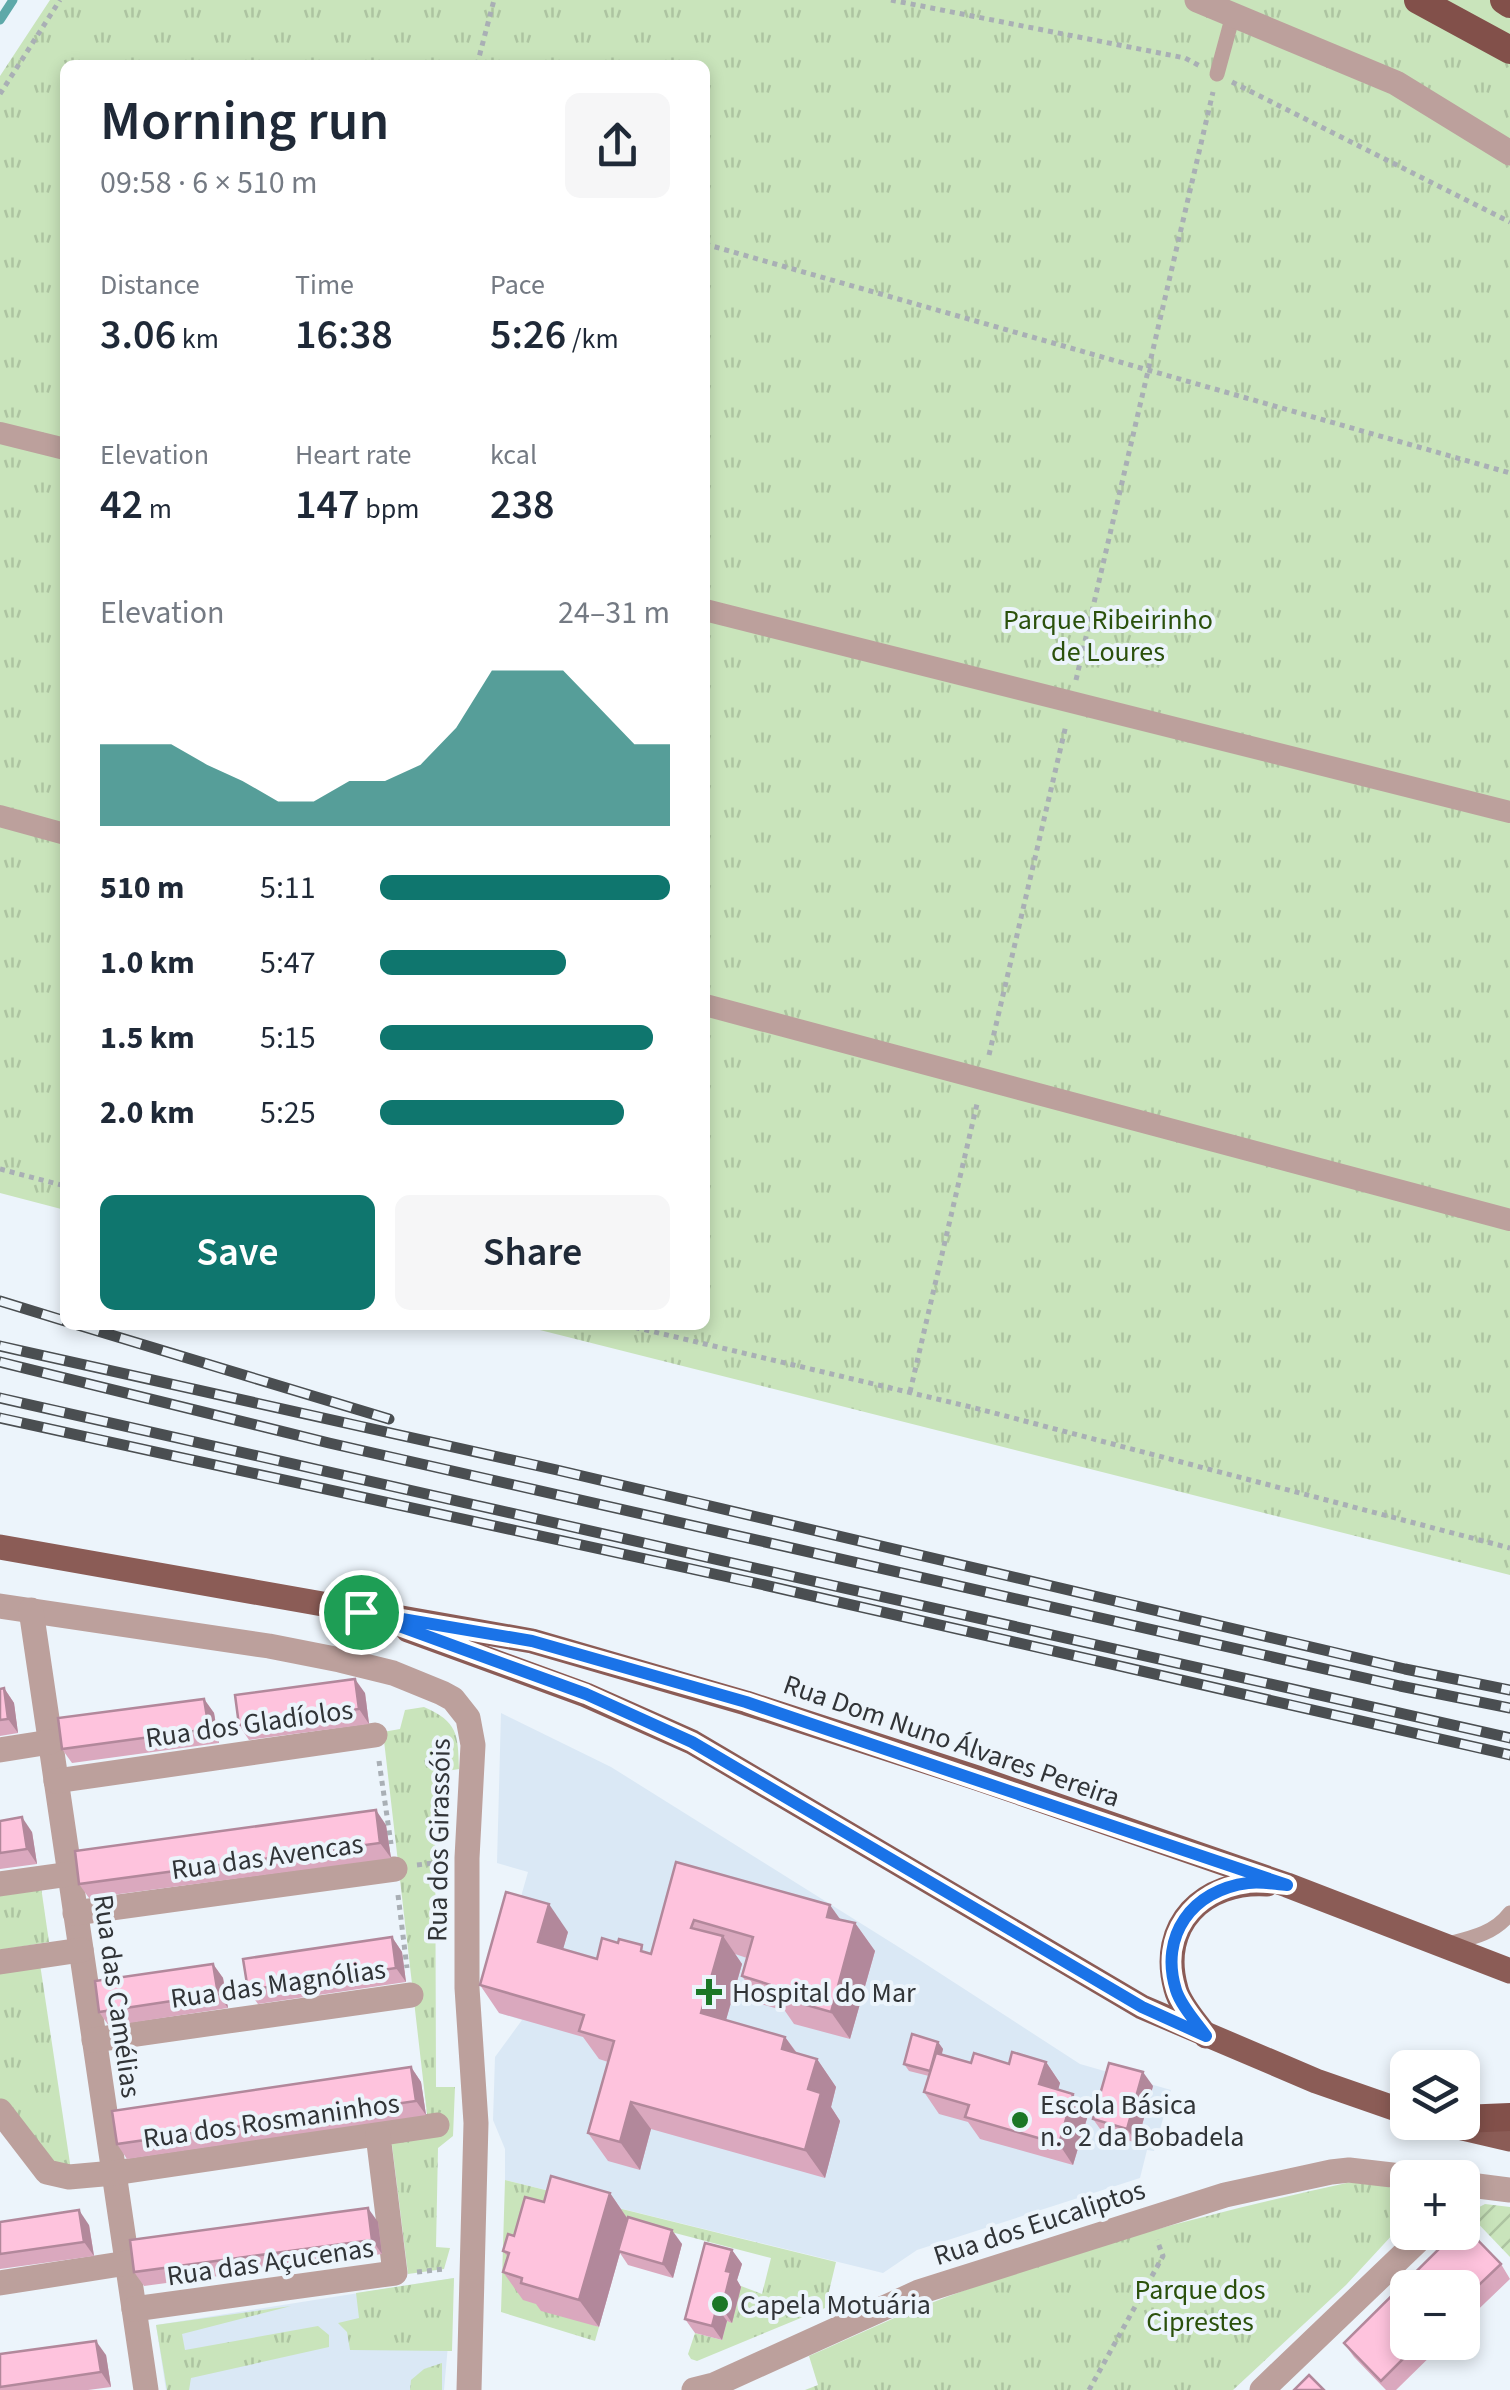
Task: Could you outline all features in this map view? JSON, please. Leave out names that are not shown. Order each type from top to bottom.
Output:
[{"type":"highway","points":[[1418,0],[1510,50]]},
{"type":"highway","points":[[1480,2118],[1510,2117]]},
{"type":"main road","name":"Rua Dom Nuno Álvares Pereira","points":[[0,1547],[532,1641],[746,1702],[1287,1885],[1510,1971]]},
{"type":"main road","name":"Rua Dom Nuno Álvares Pereira","points":[[361,1612],[586,1694],[692,1742],[1142,2007],[1206,2036],[1390,2106]]},
{"type":"main road","points":[[1206,2036],[1176,1992],[1170,1953],[1184,1915],[1212,1893],[1248,1883],[1287,1885]]},
{"type":"main road","points":[[1480,2132],[1510,2139]]},
{"type":"street","points":[[1197,0],[1396,83],[1510,153]]},
{"type":"street","points":[[0,433],[60,448]]},
{"type":"street","points":[[710,611],[1510,812]]},
{"type":"street","points":[[0,816],[60,833]]},
{"type":"street","points":[[710,1006],[1510,1220]]},
{"type":"street","name":"Rua dos Girassóis","points":[[0,1606],[340,1660],[393,1673],[442,1693],[460,1706],[472,1732],[467,1988],[476,2123],[469,2390]]},
{"type":"street","name":"Rua das Camélias","points":[[30,1610],[146,2390]]},
{"type":"street","name":"Rua dos Gladíolos","points":[[56,1781],[376,1735]]},
{"type":"street","points":[[0,1750],[50,1742]]},
{"type":"street","name":"Rua das Avencas","points":[[75,1913],[395,1869]]},
{"type":"street","points":[[0,1884],[70,1874]]},
{"type":"street","points":[[0,1962],[80,1950]]},
{"type":"street","name":"Rua das Magnólias","points":[[94,2040],[411,1995]]},
{"type":"street","name":"Rua dos Rosmaninhos","points":[[5,2124],[47,2172],[69,2177],[437,2125]]},
{"type":"street","name":"Rua das Açucenas","points":[[134,2309],[393,2274],[396,2268],[378,2136]]},
{"type":"street","name":"Rua dos Eucaliptos","points":[[694,2390],[714,2385],[919,2292],[1149,2219],[1260,2186],[1330,2172],[1390,2175]]},
{"type":"street","points":[[1480,2186],[1510,2190]]},
{"type":"street","points":[[1262,2390],[1408,2250]]},
{"type":"street","points":[[0,2283],[127,2263]]},
{"type":"lane","points":[[1217,74],[1232,15]]},
{"type":"lane","points":[[1443,1945],[1479,1936],[1503,1923],[1510,1913]]},
{"type":"path","points":[[0,94],[60,0]]},
{"type":"path","points":[[478,60],[494,0]]},
{"type":"path","points":[[910,1392],[1217,74]]},
{"type":"path","points":[[710,245],[1510,473]]},
{"type":"path","points":[[0,1169],[60,1185]]},
{"type":"path","points":[[646,1330],[910,1392],[1510,1548]]},
{"type":"path","name":"Rua das Avencas","points":[[395,1869],[467,1858]]},
{"type":"path","points":[[1089,2390],[1163,2256],[1149,2219]]},
{"type":"shaded area","name":"Hospital do Mar","points":[[501,1713],[611,1767],[1080,2064],[1171,2090],[1154,2151],[1147,2150],[1140,2178],[917,2250],[883,2273],[505,2180],[505,2149],[493,2120],[495,2057],[522,2020],[499,2013],[511,1971],[501,1967],[528,1872],[497,1863]]},
{"type":"shaded area","points":[[454,2278],[444,2390],[166,2390],[156,2325]]},
{"type":"green space","name":"Parque Ribeirinho de Loures","points":[[50,0],[1510,0],[1510,1575],[540,1330],[710,1330],[710,60],[60,60],[60,1209],[0,1193],[0,76]]},
{"type":"green space","points":[[424,1707],[450,1724],[458,1747],[459,1769],[435,1773],[436,2087],[455,2087],[453,2136],[438,2148],[436,2247],[450,2248],[444,2269],[408,2274],[390,2129],[427,2114],[383,1732],[400,1729],[405,1710]]},
{"type":"green space","points":[[41,1887],[49,1942],[0,1950],[0,1892]]},
{"type":"green space","points":[[40,1964],[71,2170],[51,2169],[0,2107],[0,1969]]},
{"type":"green space","points":[[505,2180],[836,2262],[825,2308],[697,2361],[691,2359],[688,2354],[695,2333],[722,2340],[727,2321],[732,2322],[741,2286],[762,2294],[771,2258],[629,2221],[542,2306],[599,2327],[595,2341],[501,2312]]},
{"type":"green space","name":"Parque dos Ciprestes","points":[[1351,2182],[1382,2185],[1390,2188],[1390,2237],[1346,2285],[1233,2390],[805,2390],[818,2385],[809,2356],[921,2307],[1026,2269],[1242,2207]]},
{"type":"green space","points":[[1480,2207],[1510,2207],[1510,2257],[1480,2226]]},
{"type":"green space","points":[[454,2278],[452,2351],[350,2350],[347,2332],[338,2323],[359,2318],[356,2293]]},
{"type":"green space","points":[[291,2306],[182,2334],[185,2350],[318,2326],[329,2335],[329,2347],[191,2378],[189,2390],[167,2390],[156,2325]]},
{"type":"green space","points":[[442,2363],[442,2390],[410,2390],[411,2380],[424,2369]]},
{"type":"building","points":[[355,1679],[359,1709],[239,1725],[235,1695]]},
{"type":"building","points":[[4,1688],[8,1719],[0,1720],[0,1689]]},
{"type":"building","points":[[204,1699],[209,1729],[62,1749],[58,1718]]},
{"type":"building","points":[[376,1810],[380,1843],[79,1884],[75,1851]]},
{"type":"building","points":[[22,1817],[27,1849],[0,1853],[0,1821]]},
{"type":"building","points":[[676,1862],[830,1905],[827,1917],[855,1923],[831,2012],[775,1996],[777,1987],[742,1976],[753,1937],[694,1920],[691,1928],[723,1936],[701,2013],[785,2037],[782,2049],[817,2059],[808,2089],[821,2093],[805,2150],[631,2102],[620,2142],[588,2133],[614,2041],[579,2031],[584,2015],[480,1985],[506,1892],[549,1904],[538,1942],[597,1959],[602,1938],[618,1943],[619,1939],[642,1945],[641,1951],[651,1954]]},
{"type":"building","points":[[392,1937],[396,1968],[248,1990],[243,1959]]},
{"type":"building","points":[[213,1964],[218,1994],[99,2012],[95,1981]]},
{"type":"building","points":[[912,2034],[938,2042],[930,2071],[904,2064]]},
{"type":"building","points":[[1012,2052],[1046,2062],[1039,2084],[1073,2094],[1059,2144],[965,2117],[969,2105],[924,2092],[936,2053],[971,2063],[974,2053],[1009,2064]]},
{"type":"building","points":[[1109,2063],[1143,2072],[1127,2129],[1093,2119]]},
{"type":"building","points":[[411,2067],[416,2101],[117,2144],[112,2111]]},
{"type":"building","points":[[551,2176],[610,2193],[579,2300],[521,2283],[522,2278],[503,2272],[509,2253],[503,2251],[508,2234],[514,2236],[525,2197],[544,2202]]},
{"type":"building","points":[[368,2208],[372,2240],[134,2272],[130,2240]]},
{"type":"building","points":[[79,2210],[84,2242],[0,2254],[0,2222]]},
{"type":"building","points":[[628,2217],[672,2230],[663,2264],[618,2251]]},
{"type":"building","points":[[1480,2242],[1501,2264],[1480,2284],[1480,2270],[1418,2270],[1438,2250],[1480,2250]]},
{"type":"building","points":[[705,2243],[732,2250],[722,2308],[717,2307],[712,2326],[685,2319]]},
{"type":"building","points":[[1390,2297],[1390,2360],[1402,2360],[1381,2381],[1344,2343]]},
{"type":"building","points":[[96,2341],[101,2372],[0,2387],[0,2354]]},
{"type":"building","points":[[1309,2375],[1324,2390],[1294,2390]]},
{"type":"waterway","points":[[0,20],[13,0]]},
{"type":"railway","points":[[0,1301],[60,1319]]},
{"type":"railway","points":[[95,1330],[389,1419]]},
{"type":"railway","points":[[0,1346],[1510,1690]]},
{"type":"railway","points":[[0,1362],[329,1443],[1510,1708]]},
{"type":"railway","points":[[0,1398],[1510,1738]]},
{"type":"railway","points":[[0,1418],[751,1582],[1510,1755]]},
{"type":"place","name":"Hospital do Mar","points":[[709,1992]]},
{"type":"place","name":"Escola Básica n.º 2 da Bobadela","points":[[1020,2120]]},
{"type":"place","name":"Capela Motuária","points":[[720,2304]]},
{"type":"route","points":[[361,1612],[532,1641],[746,1702],[1287,1885],[1248,1883],[1212,1893],[1184,1915],[1170,1953],[1176,1992],[1206,2036],[1142,2007],[692,1742],[586,1694],[361,1612]]}]
